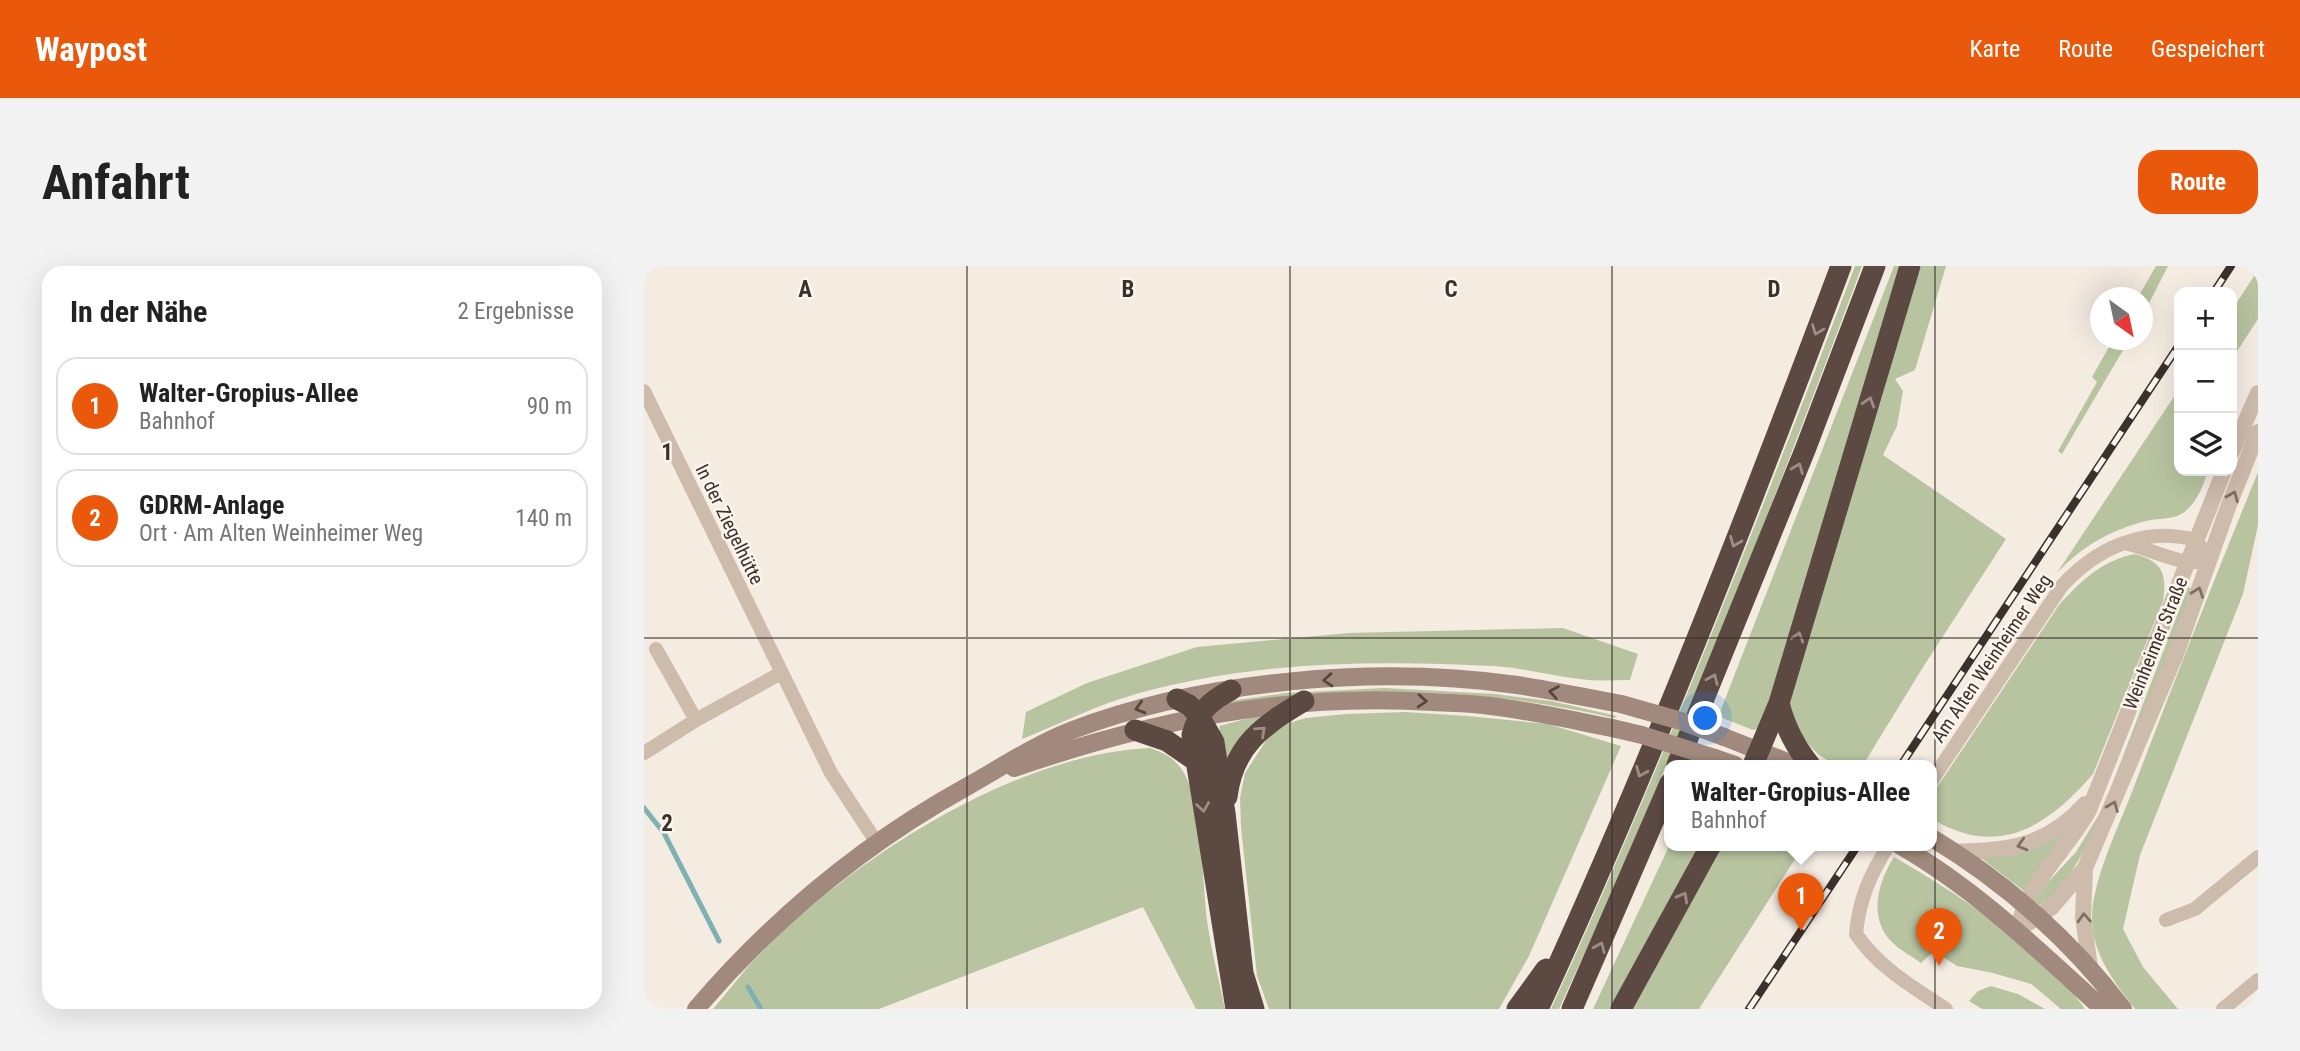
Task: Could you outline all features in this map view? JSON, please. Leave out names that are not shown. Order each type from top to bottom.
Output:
[{"type":"highway","points":[[1538,1009],[1576,927],[1705,619],[1841,266]]},
{"type":"highway","points":[[1679,760],[1795,476],[1875,266]]},
{"type":"highway","points":[[1756,758],[1779,703],[1910,266]]},
{"type":"highway","points":[[1231,690],[1210,702],[1199,716],[1192,735],[1236,1009]]},
{"type":"highway","points":[[1177,699],[1189,705],[1199,716],[1214,743],[1225,813],[1243,973],[1254,1009]]},
{"type":"highway","points":[[1225,813],[1232,770],[1244,748],[1267,724],[1304,701]]},
{"type":"highway","points":[[1779,703],[1793,744],[1806,760]]},
{"type":"highway","points":[[1135,730],[1167,741],[1196,761]]},
{"type":"highway","points":[[1572,1009],[1664,797]]},
{"type":"highway","points":[[1621,1009],[1709,851]]},
{"type":"highway","points":[[1517,1009],[1576,927]]},
{"type":"main road","points":[[696,1009],[733,966],[783,917],[877,843],[1030,750],[1069,732],[1140,708],[1177,699],[1231,690],[1362,678],[1434,679],[1516,685],[1621,704],[1724,737],[1756,758]]},
{"type":"main road","points":[[978,781],[1135,730],[1199,716],[1304,701],[1401,700],[1489,705],[1642,734],[1721,760]]},
{"type":"main road","points":[[1937,841],[2031,912],[2090,967],[2123,1009]]},
{"type":"main road","points":[[1905,851],[1962,886],[2018,930],[2103,1009]]},
{"type":"street","name":"In der Ziegelhütte","points":[[644,391],[831,773],[877,843]]},
{"type":"street","points":[[2237,441],[2258,393]]},
{"type":"street","name":"Weinheimer Straße","points":[[2018,930],[2031,912],[2063,895],[2085,868],[2176,654],[2258,432]]},
{"type":"street","name":"Weinheimer Straße","points":[[2031,912],[2033,889],[2081,824],[2096,792],[2222,476]]},
{"type":"street","name":"Am Alten Weinheimer Weg","points":[[1937,773],[2061,587],[2084,564],[2124,543],[2167,534],[2196,540]]},
{"type":"street","points":[[2124,543],[2145,547],[2187,563],[2210,560],[2196,540]]},
{"type":"street","points":[[656,649],[696,720]]},
{"type":"street","points":[[644,753],[696,720],[781,673]]},
{"type":"street","name":"Weinheimer Straße","points":[[1954,852],[1995,851],[2039,840],[2067,822],[2096,792]]},
{"type":"street","points":[[1893,851],[1865,889],[1856,934],[1870,954],[1887,970],[1946,1009]]},
{"type":"street","points":[[2166,920],[2195,909],[2258,858]]},
{"type":"street","name":"Weinheimer Straße","points":[[2085,868],[2083,917],[2090,967]]},
{"type":"street","points":[[2222,1009],[2258,980]]},
{"type":"green space","points":[[1855,266],[1862,266],[1680,733],[1669,760],[1664,760],[1664,771],[1641,826],[1559,1009],[1551,1009],[1632,826],[1783,453]]},
{"type":"green space","points":[[1894,266],[1904,266],[1762,723],[1753,730],[1720,717],[1720,712]]},
{"type":"green space","points":[[1921,266],[1946,266],[1915,370],[1895,379],[1903,391],[1897,426],[1883,455],[2006,539],[1866,760],[1827,760],[1810,746],[1790,719],[1789,704],[1793,683]]},
{"type":"green space","points":[[2156,266],[2168,266],[2153,295],[2153,287],[2144,287]]},
{"type":"green space","points":[[2258,270],[2258,319],[2237,351],[2237,350],[2237,302]]},
{"type":"green space","points":[[2107,350],[2123,350],[2062,454],[2058,451],[2097,382],[2092,377]]},
{"type":"green space","points":[[2174,397],[2174,476],[2206,476],[2196,499],[2179,515],[2146,521],[2109,534],[2077,555],[2057,573]]},
{"type":"green space","points":[[2258,472],[2258,525],[2243,594],[2140,855],[2123,929],[2143,967],[2178,1009],[2135,1009],[2111,977],[2099,954],[2093,929],[2094,899],[2109,849]]},
{"type":"green space","points":[[2135,554],[2157,565],[2163,576],[2163,601],[2093,774],[2058,809],[2021,831],[2001,836],[1979,836],[1956,831],[1937,822],[1937,788],[2059,605],[2102,566]]},
{"type":"green space","points":[[2188,587],[2192,589],[2166,659],[2103,813],[2080,858],[2058,890],[2039,905],[2035,901],[2048,882],[2076,852],[2103,808]]},
{"type":"green space","points":[[1563,628],[1638,654],[1630,680],[1588,680],[1505,667],[1446,664],[1352,664],[1258,670],[1166,686],[1120,699],[1022,739],[1026,712],[1087,683],[1197,647],[1349,633]]},
{"type":"green space","points":[[1384,688],[1495,694],[1551,701],[1617,716],[1614,718],[1498,698],[1409,692],[1340,694],[1219,706],[1229,701],[1286,693]]},
{"type":"green space","points":[[1405,712],[1548,724],[1621,746],[1529,956],[1499,1009],[1269,1009],[1257,976],[1241,827],[1240,798],[1245,773],[1269,736],[1289,723],[1306,718],[1346,714]]},
{"type":"green space","points":[[1263,715],[1225,763],[1219,726]]},
{"type":"green space","points":[[1150,748],[1174,760],[1190,786],[1198,822],[1207,920],[1225,1009],[1196,1009],[1143,907],[879,1009],[713,1009],[754,960],[792,923],[884,851],[989,792],[1043,770],[1097,755]]},
{"type":"green space","points":[[2066,831],[2069,835],[2024,891],[1981,858],[2026,851]]},
{"type":"green space","points":[[1667,851],[1800,851],[1699,1009],[1593,1009]]},
{"type":"green space","points":[[1894,857],[1997,924],[2046,965],[2085,1009],[2061,1009],[2031,984],[1957,966],[1934,951],[1921,963],[1896,946],[1885,934],[1878,913],[1883,878]]},
{"type":"green space","points":[[1991,986],[2018,994],[2045,1009],[1982,1009],[1969,1001],[1978,991]]},
{"type":"waterway","points":[[644,808],[664,833],[719,941]]},
{"type":"waterway","points":[[748,987],[761,1009]]},
{"type":"railway","points":[[2217,287],[2231,266]]},
{"type":"railway","points":[[1904,760],[2176,350]]},
{"type":"railway","points":[[1749,1009],[1854,851]]},
{"type":"place","name":"Walter-Gropius-Allee","points":[[1801,931]]},
{"type":"place","name":"GDRM-Anlage","points":[[1939,966]]}]
